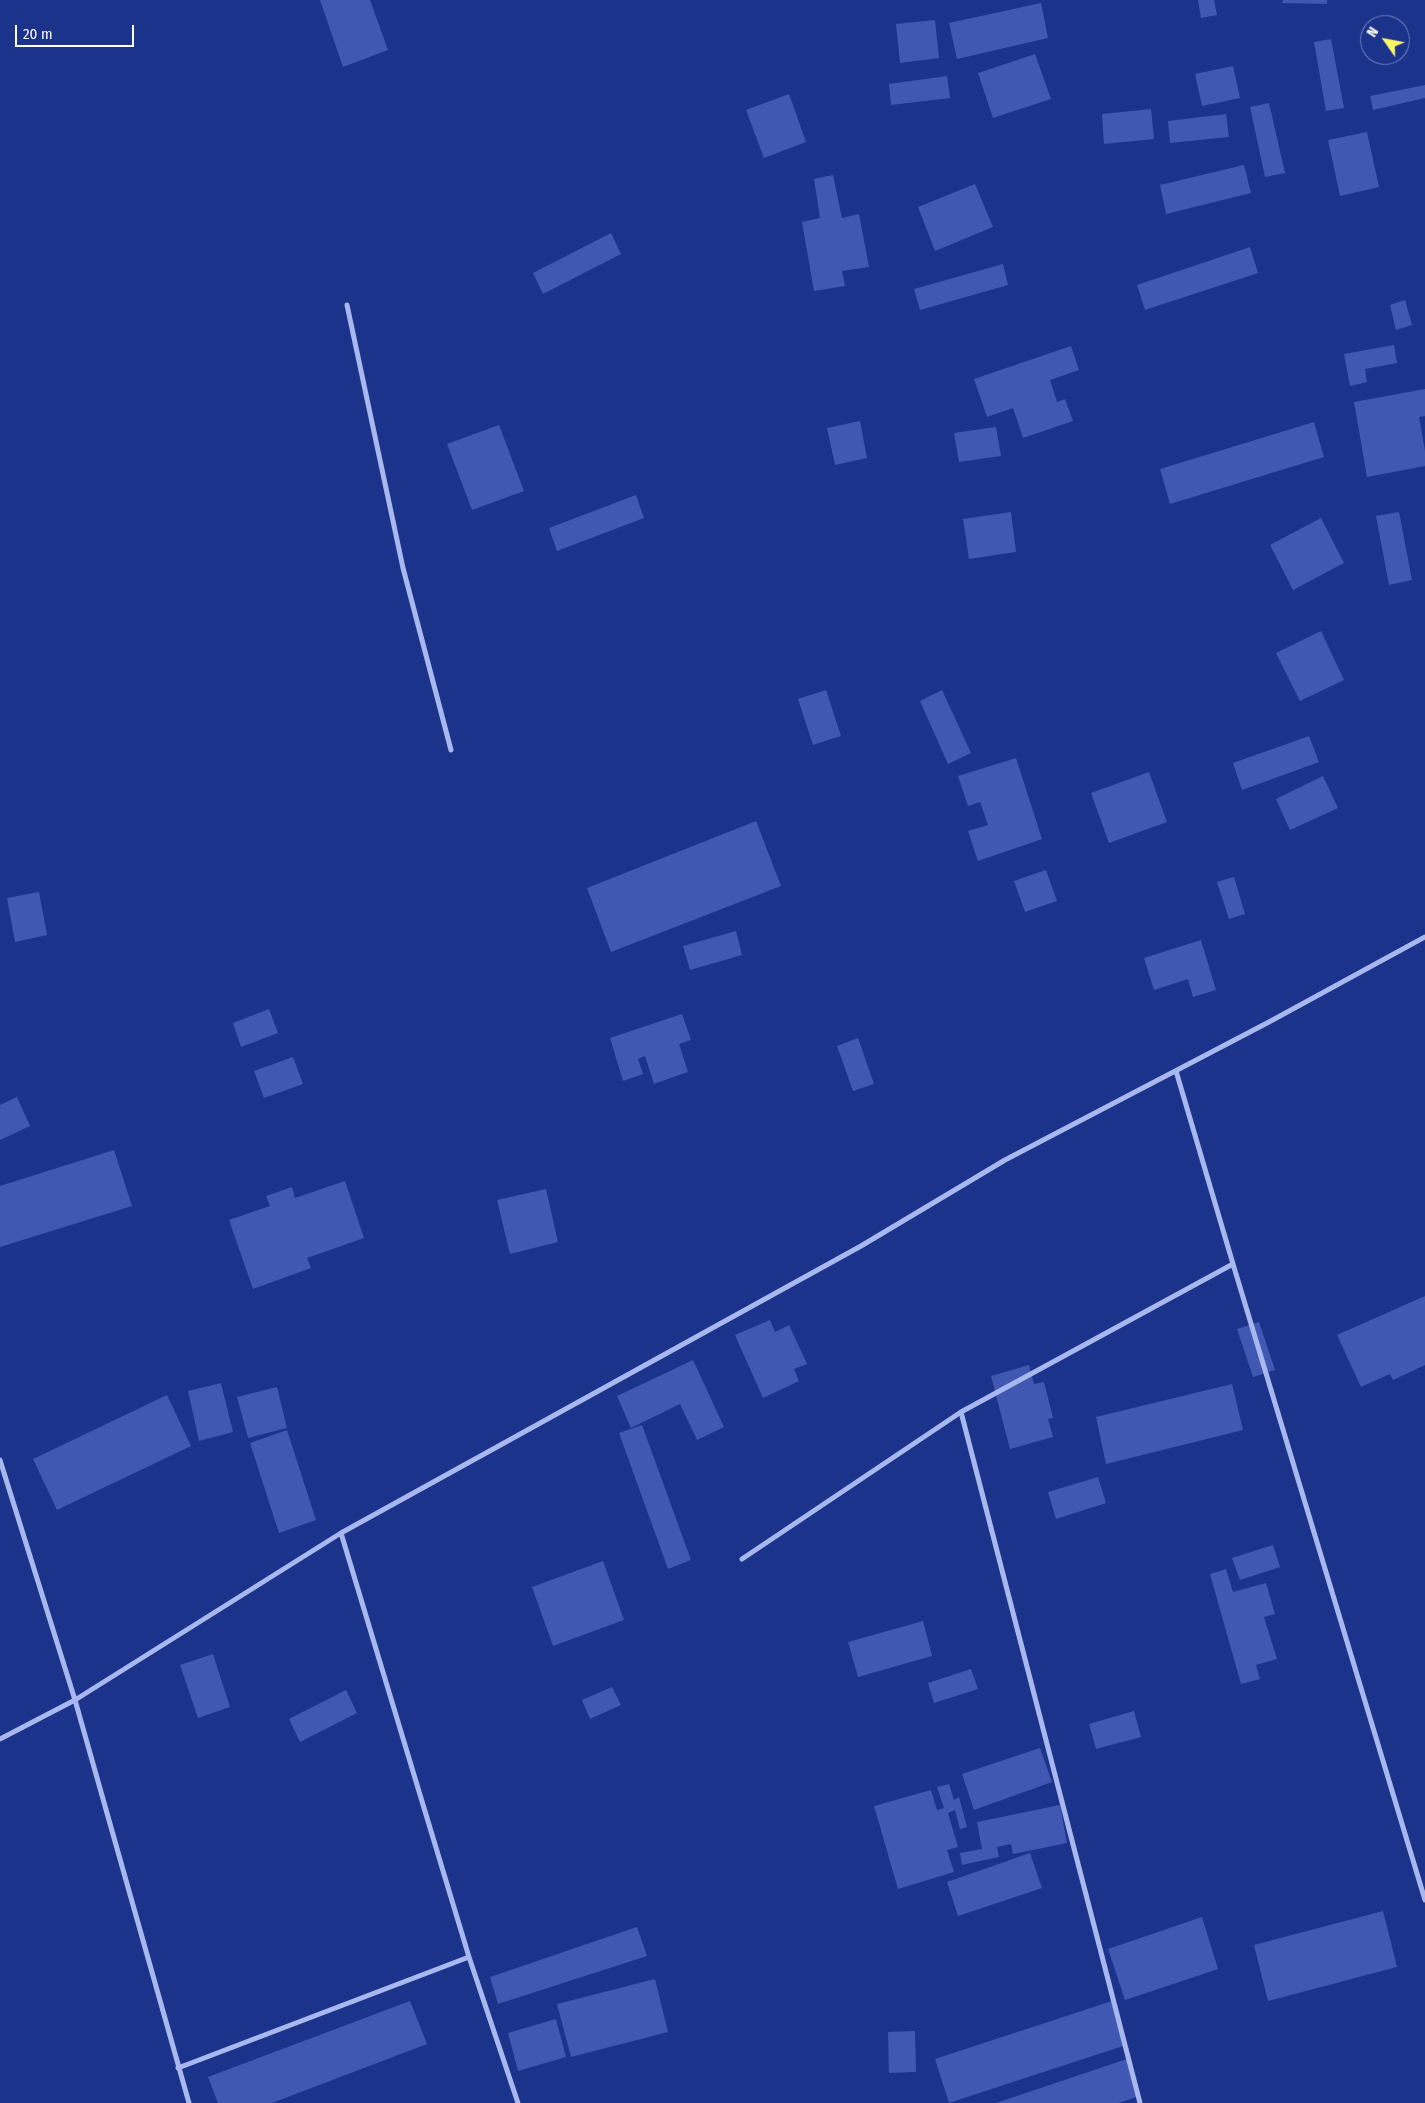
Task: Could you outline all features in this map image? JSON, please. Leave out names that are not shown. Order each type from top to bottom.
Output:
[{"type":"street","points":[[347,304],[403,568],[451,750]]},
{"type":"street","points":[[0,1739],[75,1700],[341,1532],[861,1246],[1005,1160],[1176,1071],[1425,937]]},
{"type":"street","points":[[1176,1071],[1232,1264],[1425,1900]]},
{"type":"street","points":[[742,1559],[961,1412],[1232,1264]]},
{"type":"street","points":[[961,1412],[1140,2103]]},
{"type":"street","points":[[0,1460],[75,1700],[189,2103]]},
{"type":"street","points":[[341,1532],[469,1957],[518,2103]]},
{"type":"street","points":[[178,2068],[469,1957]]},
{"type":"building","points":[[320,0],[370,0],[388,50],[343,67]]},
{"type":"building","points":[[1198,0],[1214,0],[1217,15],[1201,18]]},
{"type":"building","points":[[1283,0],[1327,0],[1327,4],[1282,3]]},
{"type":"building","points":[[1041,3],[1048,38],[957,59],[949,23]]},
{"type":"building","points":[[935,20],[939,58],[900,63],[896,24]]},
{"type":"building","points":[[1331,39],[1344,108],[1326,111],[1314,42]]},
{"type":"building","points":[[1035,54],[1051,99],[993,118],[978,73]]},
{"type":"building","points":[[1233,66],[1240,98],[1202,106],[1195,74]]},
{"type":"building","points":[[947,76],[950,98],[891,105],[889,84]]},
{"type":"building","points":[[1425,85],[1425,98],[1373,110],[1370,96]]},
{"type":"building","points":[[789,94],[806,142],[764,158],[746,110]]},
{"type":"building","points":[[1269,103],[1285,173],[1265,177],[1250,107]]},
{"type":"building","points":[[1151,109],[1154,139],[1104,144],[1102,114]]},
{"type":"building","points":[[1226,114],[1229,137],[1170,143],[1168,121]]},
{"type":"building","points":[[1367,132],[1379,187],[1340,196],[1328,140]]},
{"type":"building","points":[[1244,165],[1251,193],[1166,214],[1160,185]]},
{"type":"building","points":[[833,175],[842,218],[859,214],[869,267],[842,271],[845,286],[814,291],[802,222],[820,218],[814,179]]},
{"type":"building","points":[[975,184],[993,227],[935,251],[918,207]]},
{"type":"building","points":[[611,233],[621,254],[543,294],[533,273]]},
{"type":"building","points":[[1250,247],[1258,273],[1145,310],[1137,285]]},
{"type":"building","points":[[1003,264],[1008,285],[920,310],[914,289]]},
{"type":"building","points":[[1405,300],[1412,325],[1396,330],[1390,305]]},
{"type":"building","points":[[1394,345],[1397,363],[1365,369],[1367,382],[1350,386],[1344,354]]},
{"type":"building","points":[[1071,346],[1079,370],[1050,380],[1057,402],[1065,399],[1073,421],[1023,438],[1013,408],[987,417],[974,379]]},
{"type":"building","points":[[1425,389],[1425,416],[1419,417],[1425,451],[1425,466],[1367,477],[1354,402]]},
{"type":"building","points":[[860,421],[867,458],[835,465],[827,428]]},
{"type":"building","points":[[1314,422],[1324,457],[1170,504],[1160,469]]},
{"type":"building","points":[[499,425],[524,491],[472,510],[447,444]]},
{"type":"building","points":[[996,427],[1001,456],[959,462],[954,433]]},
{"type":"building","points":[[636,495],[644,518],[557,551],[549,528]]},
{"type":"building","points":[[1011,512],[1016,552],[969,559],[963,519]]},
{"type":"building","points":[[1399,512],[1412,580],[1389,585],[1376,516]]},
{"type":"building","points":[[1321,518],[1344,563],[1293,590],[1270,545]]},
{"type":"building","points":[[1321,631],[1344,680],[1300,701],[1276,653]]},
{"type":"building","points":[[826,690],[841,736],[813,745],[798,699]]},
{"type":"building","points":[[942,690],[971,753],[948,764],[920,701]]},
{"type":"building","points":[[1309,736],[1319,762],[1242,790],[1233,763]]},
{"type":"building","points":[[1016,758],[1042,839],[978,861],[968,831],[988,825],[980,802],[968,806],[958,776]]},
{"type":"building","points":[[1149,772],[1167,822],[1109,843],[1091,793]]},
{"type":"building","points":[[1323,776],[1338,808],[1290,830],[1276,799]]},
{"type":"building","points":[[756,821],[781,886],[611,952],[587,888]]},
{"type":"building","points":[[1046,870],[1057,901],[1025,912],[1014,881]]},
{"type":"building","points":[[1234,877],[1245,914],[1229,919],[1217,882]]},
{"type":"building","points":[[39,892],[47,935],[15,942],[7,898]]},
{"type":"building","points":[[736,931],[742,955],[690,970],[683,946]]},
{"type":"building","points":[[1201,940],[1216,990],[1193,997],[1188,979],[1154,990],[1144,958]]},
{"type":"building","points":[[269,1009],[278,1033],[241,1047],[233,1023]]},
{"type":"building","points":[[682,1014],[691,1040],[679,1044],[688,1072],[654,1084],[645,1056],[638,1059],[643,1074],[623,1081],[610,1038]]},
{"type":"building","points":[[858,1038],[874,1084],[853,1091],[837,1046]]},
{"type":"building","points":[[293,1057],[303,1084],[264,1098],[254,1071]]},
{"type":"building","points":[[17,1097],[30,1126],[0,1140],[0,1105]]},
{"type":"building","points":[[114,1150],[132,1206],[0,1247],[0,1186]]},
{"type":"building","points":[[345,1181],[364,1238],[307,1258],[311,1268],[253,1289],[229,1220],[270,1206],[266,1196],[292,1187],[295,1198]]},
{"type":"building","points":[[546,1189],[558,1242],[510,1254],[497,1200]]},
{"type":"building","points":[[1425,1296],[1425,1365],[1393,1380],[1390,1374],[1361,1387],[1337,1335]]},
{"type":"building","points":[[770,1320],[775,1332],[789,1325],[807,1364],[794,1369],[799,1381],[763,1398],[735,1335]]},
{"type":"building","points":[[1259,1322],[1275,1370],[1253,1377],[1237,1329]]},
{"type":"building","points":[[693,1360],[724,1427],[697,1440],[680,1404],[631,1428],[617,1396]]},
{"type":"building","points":[[1029,1365],[1034,1384],[1044,1382],[1053,1418],[1048,1419],[1053,1437],[1010,1449],[991,1376]]},
{"type":"building","points":[[221,1383],[233,1432],[199,1441],[188,1391]]},
{"type":"building","points":[[1232,1384],[1243,1430],[1106,1464],[1096,1417]]},
{"type":"building","points":[[277,1387],[287,1428],[248,1438],[237,1397]]},
{"type":"building","points":[[167,1395],[191,1446],[57,1510],[33,1459]]},
{"type":"building","points":[[642,1425],[691,1560],[668,1569],[619,1433]]},
{"type":"building","points":[[287,1430],[316,1520],[279,1533],[250,1443]]},
{"type":"building","points":[[1098,1477],[1106,1503],[1056,1519],[1048,1492]]},
{"type":"building","points":[[1273,1545],[1280,1567],[1240,1580],[1232,1558]]},
{"type":"building","points":[[603,1561],[624,1620],[553,1646],[532,1587]]},
{"type":"building","points":[[1226,1569],[1233,1592],[1266,1583],[1275,1614],[1264,1617],[1277,1659],[1256,1665],[1260,1679],[1241,1684],[1210,1574]]},
{"type":"building","points":[[923,1621],[932,1656],[858,1677],[848,1642]]},
{"type":"building","points":[[213,1654],[230,1707],[198,1718],[180,1665]]},
{"type":"building","points":[[971,1669],[978,1689],[934,1703],[928,1683]]},
{"type":"building","points":[[612,1687],[621,1705],[590,1719],[582,1700]]},
{"type":"building","points":[[346,1690],[357,1713],[300,1742],[289,1719]]},
{"type":"building","points":[[1134,1711],[1141,1737],[1096,1749],[1089,1724]]},
{"type":"building","points":[[1040,1748],[1052,1782],[974,1810],[962,1774]]},
{"type":"building","points":[[949,1784],[954,1800],[959,1797],[967,1827],[960,1829],[955,1810],[948,1813],[958,1847],[947,1850],[954,1872],[898,1889],[874,1806],[931,1790],[937,1810],[944,1808],[937,1787]]},
{"type":"building","points":[[1060,1805],[1067,1843],[1013,1854],[1011,1844],[997,1847],[999,1857],[962,1865],[960,1853],[982,1849],[977,1822]]},
{"type":"building","points":[[1030,1853],[1042,1888],[958,1916],[947,1882]]},
{"type":"building","points":[[1383,1911],[1397,1967],[1268,2001],[1254,1945]]},
{"type":"building","points":[[1202,1917],[1218,1969],[1125,2000],[1108,1949]]},
{"type":"building","points":[[637,1927],[647,1956],[498,2004],[490,1977]]},
{"type":"building","points":[[655,1979],[668,2032],[571,2057],[557,2004]]},
{"type":"building","points":[[410,2001],[427,2044],[272,2103],[218,2103],[208,2077]]},
{"type":"building","points":[[1112,2001],[1126,2045],[949,2103],[935,2059]]},
{"type":"building","points":[[556,2019],[566,2057],[518,2071],[508,2033]]},
{"type":"building","points":[[915,2031],[916,2072],[889,2073],[888,2032]]},
{"type":"building","points":[[1127,2059],[1139,2096],[1119,2103],[996,2103]]}]
